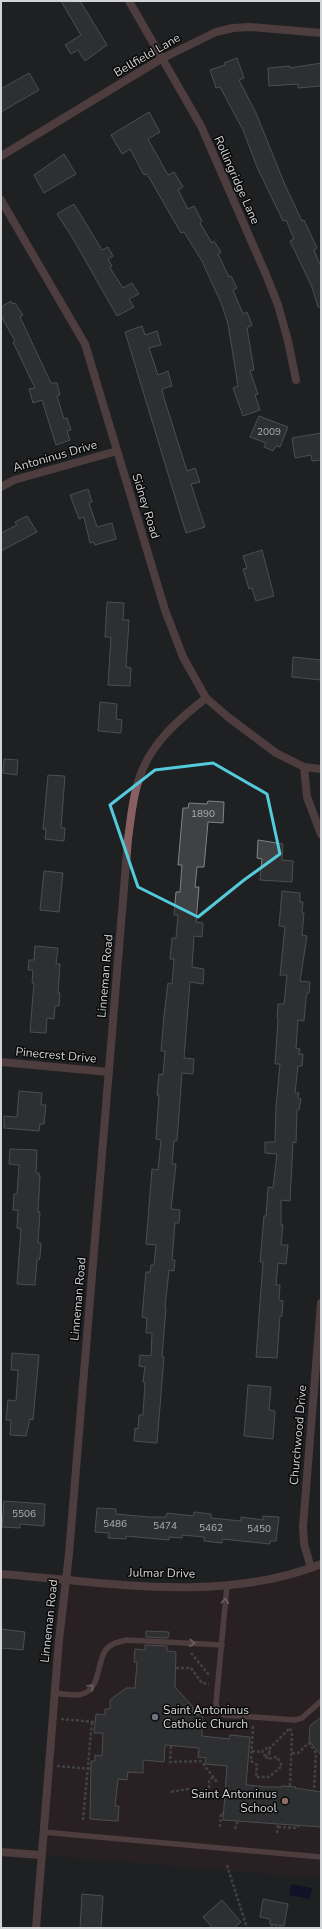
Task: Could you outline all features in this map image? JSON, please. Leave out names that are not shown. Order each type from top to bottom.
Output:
[{"type":"street","name":"Rollingridge Lane","points":[[129,1],[201,126],[278,305],[288,341],[296,380]]},
{"type":"street","name":"Bellfield Lane","points":[[1,156],[162,59],[205,36],[233,28],[250,26],[321,33]]},
{"type":"street","name":"Sidney Road","points":[[1,200],[85,344],[165,610],[183,657],[206,698],[228,717],[276,752],[304,767],[321,769]]},
{"type":"street","name":"Antoninus Drive","points":[[1,487],[14,480],[117,451]]},
{"type":"street","name":"Linneman Road","points":[[36,1928],[55,1693],[70,1546],[128,839],[134,798],[139,778],[147,760],[159,742],[176,722],[206,698]]},
{"type":"street","points":[[304,767],[307,797],[321,834]]},
{"type":"street","name":"Pinecrest Drive","points":[[1,1062],[109,1072]]},
{"type":"street","name":"Churchwood Drive","points":[[311,1568],[304,1544],[303,1526],[321,1303]]},
{"type":"street","name":"Julmar Drive","points":[[1,1574],[156,1586],[226,1585],[280,1577],[321,1564]]},
{"type":"street","points":[[1,1852],[41,1855]]},
{"type":"lane","points":[[226,1585],[216,1703],[218,1711],[225,1715],[295,1720],[302,1718],[321,1701]]},
{"type":"lane","points":[[55,1693],[77,1695],[88,1692],[96,1683],[105,1650],[113,1643],[127,1640],[222,1645]]},
{"type":"lane","points":[[43,1832],[321,1857]]},
{"type":"path","points":[[189,1651],[209,1676]]},
{"type":"path","points":[[176,1668],[192,1668],[202,1683],[209,1684]]},
{"type":"path","points":[[59,1719],[93,1722],[83,1820]]},
{"type":"path","points":[[252,1751],[263,1752],[264,1755],[267,1755],[267,1759],[277,1757],[282,1766],[269,1777],[256,1777],[257,1765],[251,1761],[253,1725]]},
{"type":"path","points":[[267,1755],[270,1753],[269,1750],[290,1727],[292,1735],[290,1786]]},
{"type":"path","points":[[292,1753],[298,1753],[309,1743],[316,1753],[314,1791]]},
{"type":"path","points":[[171,1746],[170,1762],[201,1762],[216,1782]]},
{"type":"path","points":[[263,1752],[266,1749],[269,1750]]},
{"type":"path","points":[[55,1765],[89,1768]]},
{"type":"path","points":[[171,1792],[187,1789],[204,1792],[209,1789],[209,1781],[213,1777]]},
{"type":"path","points":[[216,1795],[225,1796]]},
{"type":"path","points":[[220,1828],[221,1813],[223,1813]]},
{"type":"path","points":[[235,1830],[238,1821]]},
{"type":"path","points":[[277,1833],[278,1825],[297,1828],[299,1825]]},
{"type":"path","points":[[226,1865],[247,1928]]},
{"type":"path","points":[[271,1928],[272,1925],[281,1926]]},
{"type":"highlighted area","points":[[213,763],[267,794],[280,854],[244,880],[198,917],[138,887],[110,805],[155,770]]},
{"type":"shaded area","points":[[321,1564],[321,1878],[41,1855],[66,1579],[86,1582],[227,1585]]},
{"type":"water","points":[[291,1884],[312,1888],[310,1899],[289,1895]]},
{"type":"building","points":[[61,1],[80,1],[107,45],[85,61],[78,50],[71,54],[65,45],[81,35]]},
{"type":"building","points":[[237,58],[244,78],[239,80],[256,113],[285,185],[317,248],[314,250],[321,267],[321,307],[318,307],[312,287],[290,241],[294,239],[286,220],[283,221],[257,167],[243,130],[220,87],[216,88],[210,70],[225,65],[224,63]]},
{"type":"building","points":[[321,63],[321,86],[298,88],[298,84],[269,86],[268,68],[290,66],[290,68]]},
{"type":"building","points":[[29,73],[39,90],[1,112],[1,89]]},
{"type":"building","points":[[149,112],[160,132],[148,139],[168,175],[174,172],[183,187],[178,190],[188,209],[194,206],[202,221],[200,223],[212,243],[214,241],[221,252],[218,254],[229,277],[231,276],[237,288],[233,290],[243,314],[247,312],[252,325],[247,328],[254,370],[250,371],[258,394],[255,395],[260,410],[243,416],[233,388],[238,386],[228,324],[222,305],[202,261],[184,232],[181,233],[147,174],[144,175],[130,149],[122,154],[111,135]]},
{"type":"building","points":[[64,154],[76,174],[44,193],[34,175]]},
{"type":"building","points":[[74,204],[102,250],[108,247],[113,256],[108,259],[112,266],[110,268],[123,288],[132,283],[139,294],[129,299],[134,307],[117,316],[72,237],[57,214]]},
{"type":"building","points":[[11,301],[12,304],[15,303],[23,315],[20,317],[51,383],[57,383],[60,395],[57,396],[64,419],[67,418],[71,430],[67,431],[70,440],[56,445],[42,400],[33,403],[29,389],[35,388],[13,342],[15,341],[1,316],[1,307]]},
{"type":"building","points":[[142,326],[145,335],[157,331],[161,345],[149,348],[158,375],[168,371],[172,386],[162,389],[164,398],[187,471],[195,468],[200,482],[191,484],[205,527],[186,533],[125,332]]},
{"type":"building","points":[[259,416],[288,427],[280,447],[276,446],[273,451],[264,447],[266,443],[250,437]]},
{"type":"building","points":[[321,433],[321,460],[312,461],[311,455],[295,458],[292,438]]},
{"type":"building","points":[[88,489],[92,502],[89,503],[97,527],[112,523],[116,539],[95,545],[94,542],[90,543],[84,517],[79,519],[70,495]]},
{"type":"building","points":[[27,516],[37,532],[1,551],[1,533],[17,525],[15,522]]},
{"type":"building","points":[[262,550],[274,596],[256,601],[252,588],[249,589],[243,569],[247,568],[243,556]]},
{"type":"building","points":[[107,602],[124,603],[123,620],[129,620],[126,667],[131,668],[130,686],[108,685],[111,637],[105,637]]},
{"type":"building","points":[[293,657],[321,660],[321,680],[292,677]]},
{"type":"building","points":[[100,702],[117,704],[116,719],[122,720],[121,733],[98,731]]},
{"type":"building","points":[[4,759],[18,760],[17,775],[3,773]]},
{"type":"building","points":[[48,775],[65,776],[61,828],[65,828],[64,841],[45,839],[46,829],[43,829]]},
{"type":"building","points":[[208,801],[224,802],[223,823],[208,822],[204,867],[197,867],[195,887],[199,887],[196,922],[203,923],[202,937],[194,936],[192,967],[204,969],[203,984],[190,982],[184,1058],[194,1059],[193,1074],[182,1073],[177,1141],[174,1141],[172,1164],[176,1164],[171,1209],[180,1210],[179,1223],[175,1223],[172,1260],[175,1260],[174,1271],[169,1270],[165,1308],[162,1357],[164,1357],[157,1443],[134,1441],[135,1428],[138,1429],[139,1415],[143,1415],[145,1382],[143,1382],[145,1367],[139,1366],[140,1355],[151,1356],[152,1333],[146,1333],[147,1318],[142,1317],[146,1272],[150,1272],[151,1265],[154,1265],[156,1245],[146,1244],[152,1169],[158,1170],[161,1140],[156,1139],[159,1095],[157,1095],[159,1074],[163,1075],[165,1051],[161,1051],[168,983],[172,984],[174,959],[170,959],[172,938],[176,938],[178,915],[174,915],[176,892],[180,892],[182,865],[178,865],[183,808],[188,808],[189,803],[207,804]]},
{"type":"building","points":[[258,840],[283,844],[282,860],[293,861],[292,882],[260,880],[262,859],[257,858]]},
{"type":"building","points":[[44,871],[63,873],[59,912],[40,910]]},
{"type":"building","points":[[282,891],[300,893],[300,902],[303,902],[302,913],[304,913],[302,935],[307,936],[300,981],[310,982],[309,993],[307,993],[306,999],[304,1021],[298,1020],[296,1048],[300,1049],[299,1054],[303,1054],[302,1066],[298,1066],[295,1093],[299,1093],[298,1098],[301,1099],[299,1110],[297,1110],[296,1143],[293,1142],[290,1201],[281,1200],[281,1225],[283,1225],[281,1245],[288,1245],[286,1264],[278,1263],[276,1285],[280,1285],[279,1300],[283,1301],[282,1316],[280,1316],[277,1358],[256,1357],[263,1262],[260,1262],[264,1216],[266,1216],[268,1187],[273,1188],[277,1154],[265,1153],[265,1142],[275,1142],[276,1107],[280,1064],[275,1064],[278,1004],[284,1004],[287,975],[280,975],[285,927],[279,926]]},
{"type":"building","points":[[35,946],[58,948],[56,964],[60,964],[58,993],[60,993],[59,1006],[55,1006],[54,1019],[47,1018],[46,1033],[30,1032],[34,983],[32,983],[33,970],[28,970],[29,960],[34,960]]},
{"type":"building","points":[[19,1091],[42,1093],[41,1105],[46,1105],[44,1124],[40,1124],[39,1131],[4,1128],[4,1116],[17,1117]]},
{"type":"building","points":[[10,1149],[37,1150],[36,1173],[39,1173],[40,1176],[38,1243],[41,1243],[40,1257],[39,1260],[37,1260],[35,1285],[17,1284],[21,1229],[17,1228],[18,1210],[13,1210],[14,1194],[17,1194],[19,1165],[9,1164]]},
{"type":"building","points":[[12,1353],[39,1355],[33,1420],[30,1419],[26,1436],[10,1435],[11,1420],[6,1420],[8,1400],[16,1401],[18,1370],[11,1370]]},
{"type":"building","points":[[248,1385],[271,1387],[269,1410],[275,1411],[273,1439],[244,1436]]},
{"type":"building","points":[[4,1501],[45,1504],[44,1526],[20,1524],[20,1528],[2,1527]]},
{"type":"building","points":[[97,1508],[116,1509],[116,1514],[148,1517],[166,1517],[167,1513],[193,1516],[194,1512],[211,1514],[211,1518],[241,1521],[241,1517],[263,1520],[263,1516],[279,1517],[276,1541],[270,1541],[270,1544],[222,1539],[222,1543],[204,1541],[204,1537],[182,1535],[182,1538],[169,1537],[169,1540],[126,1536],[126,1539],[108,1538],[109,1533],[95,1532]]},
{"type":"building","points":[[1,1629],[25,1632],[23,1650],[1,1648]]},
{"type":"building","points":[[146,1631],[169,1632],[168,1638],[146,1637]]},
{"type":"building","points":[[145,1645],[167,1646],[167,1651],[176,1652],[175,1687],[193,1707],[192,1714],[202,1715],[202,1736],[229,1739],[230,1735],[250,1737],[246,1785],[296,1787],[295,1788],[321,1792],[321,1827],[223,1820],[227,1766],[205,1764],[206,1758],[198,1757],[199,1748],[165,1745],[164,1762],[143,1760],[143,1773],[128,1772],[127,1780],[118,1779],[115,1806],[119,1806],[118,1821],[90,1819],[91,1761],[95,1761],[95,1755],[102,1756],[103,1733],[94,1733],[96,1714],[105,1715],[105,1709],[110,1709],[110,1700],[126,1688],[135,1688],[137,1662],[134,1662],[135,1649],[145,1650]]},
{"type":"building","points":[[321,1717],[321,1755],[309,1741],[310,1726]]},
{"type":"building","points":[[82,1894],[103,1896],[101,1928],[80,1928]]},
{"type":"building","points":[[263,1899],[288,1904],[284,1926],[270,1924],[270,1919],[260,1917]]},
{"type":"building","points":[[222,1900],[241,1922],[234,1928],[213,1928],[203,1917]]},
{"type":"place","name":"Saint Antoninus Catholic Church","points":[[155,1717]]},
{"type":"place","name":"Saint Antoninus School","points":[[285,1801]]}]
